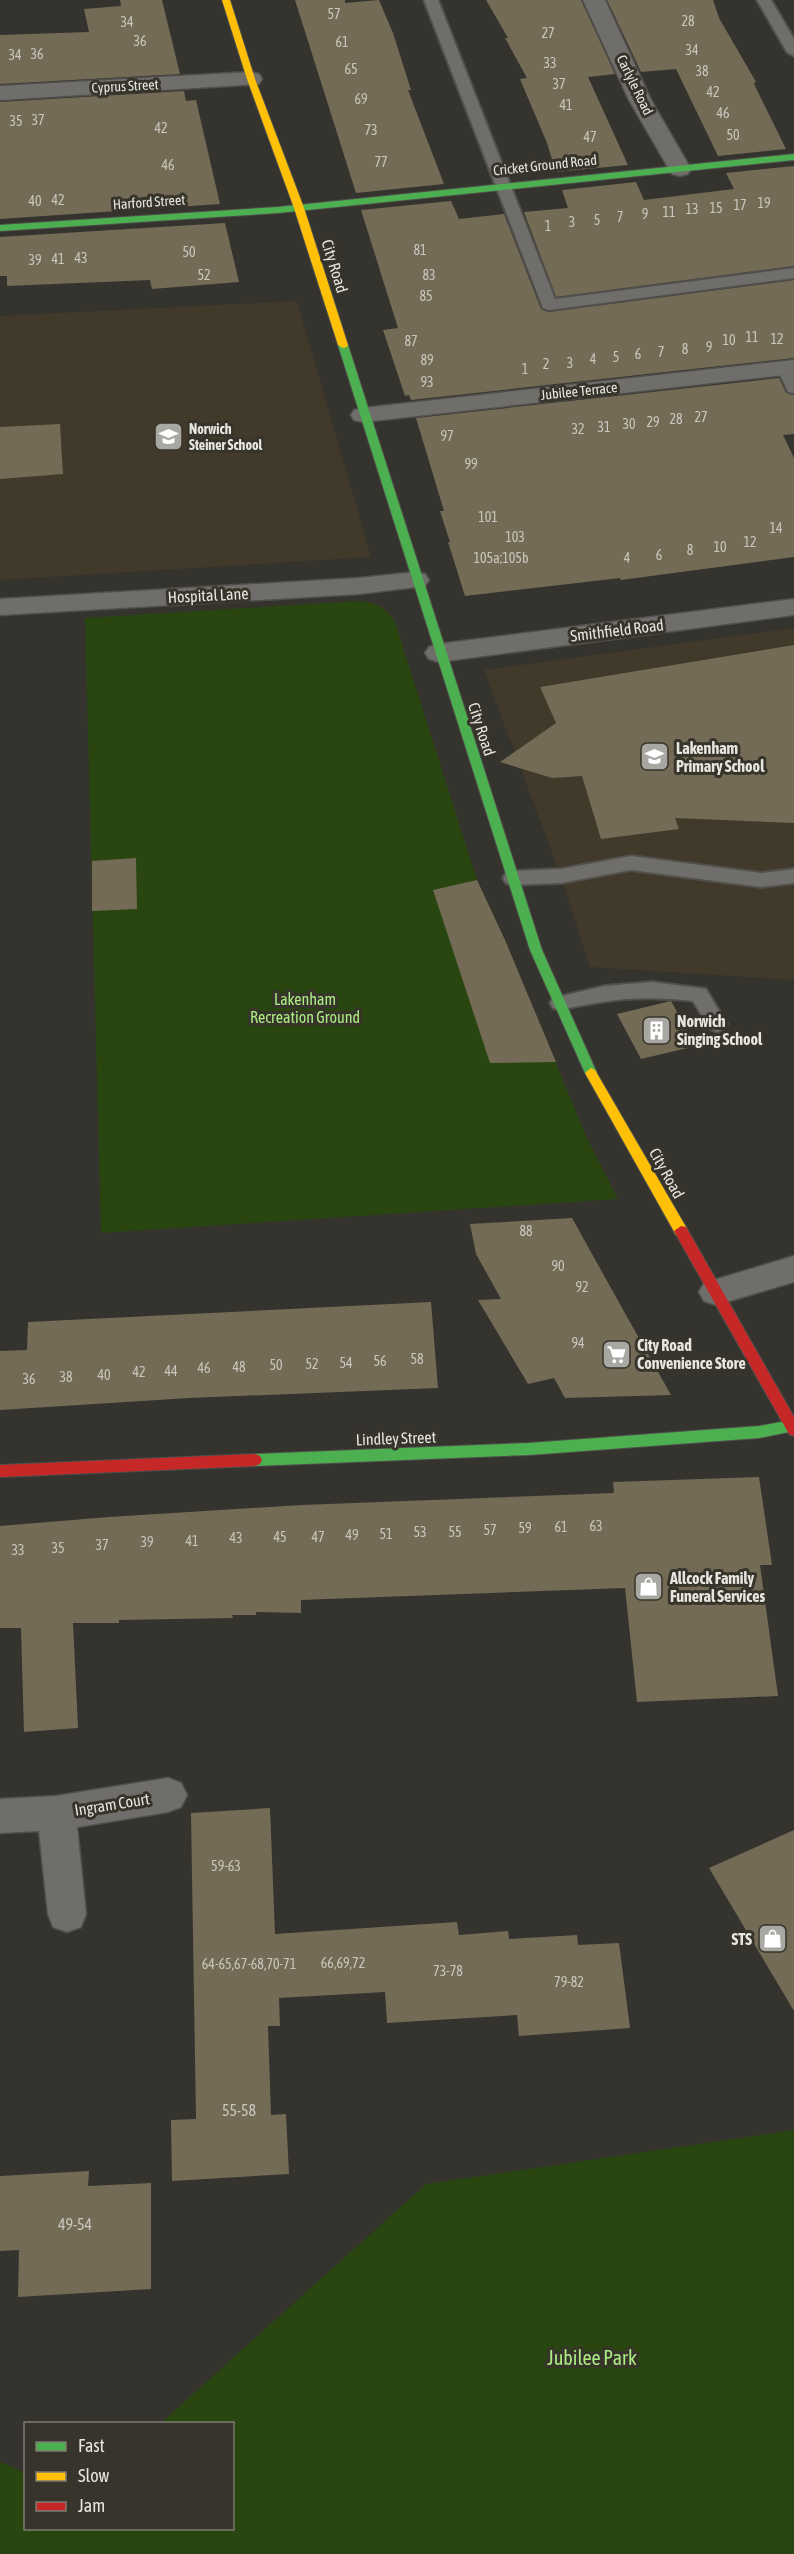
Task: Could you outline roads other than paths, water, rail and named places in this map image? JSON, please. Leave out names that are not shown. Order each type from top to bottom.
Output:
[{"type":"street","name":"City Road","points":[[226,0],[251,79],[299,208],[363,415],[536,950],[586,1063],[793,1428]]},
{"type":"street","name":"Carlyle Road","points":[[594,0],[640,100],[680,169]]},
{"type":"street","name":"Cyprus Street","points":[[0,93],[251,79]]},
{"type":"street","name":"Cricket Ground Road","points":[[299,208],[794,157]]},
{"type":"street","name":"Harford Street","points":[[0,228],[299,208]]},
{"type":"street","name":"Jubilee Terrace","points":[[363,415],[791,374]]},
{"type":"street","name":"Hospital Lane","points":[[0,608],[359,586],[416,580]]},
{"type":"street","name":"Smithfield Road","points":[[440,653],[794,607]]},
{"type":"street","points":[[716,1292],[794,1269]]},
{"type":"street","name":"Lindley Street","points":[[0,1471],[530,1449],[793,1428]]},
{"type":"street","name":"Ingram Court","points":[[0,1816],[56,1813],[168,1795]]},
{"type":"street","name":"Ingram Court","points":[[56,1813],[68,1914]]},
{"type":"lane","points":[[431,0],[549,305],[794,273]]},
{"type":"lane","points":[[764,0],[794,52]]},
{"type":"lane","points":[[513,878],[561,876],[632,863],[761,880],[794,876]]},
{"type":"lane","points":[[560,1003],[605,993],[652,989],[699,994],[717,1024]]},
{"type":"place","name":"Norwich Steiner School","points":[[168,437]]},
{"type":"place","name":"Lakenham Primary School","points":[[655,757]]},
{"type":"place","name":"Norwich Singing School","points":[[656,1030]]},
{"type":"place","name":"City Road Convenience Store","points":[[616,1354]]},
{"type":"place","name":"Allcock Family Funeral Services","points":[[649,1587]]},
{"type":"place","name":"STS","points":[[773,1939]]},
{"type":"park label","name":"Lakenham Recreation Ground","points":[[305,1008]]},
{"type":"park label","name":"Jubilee Park","points":[[592,2358]]}]
